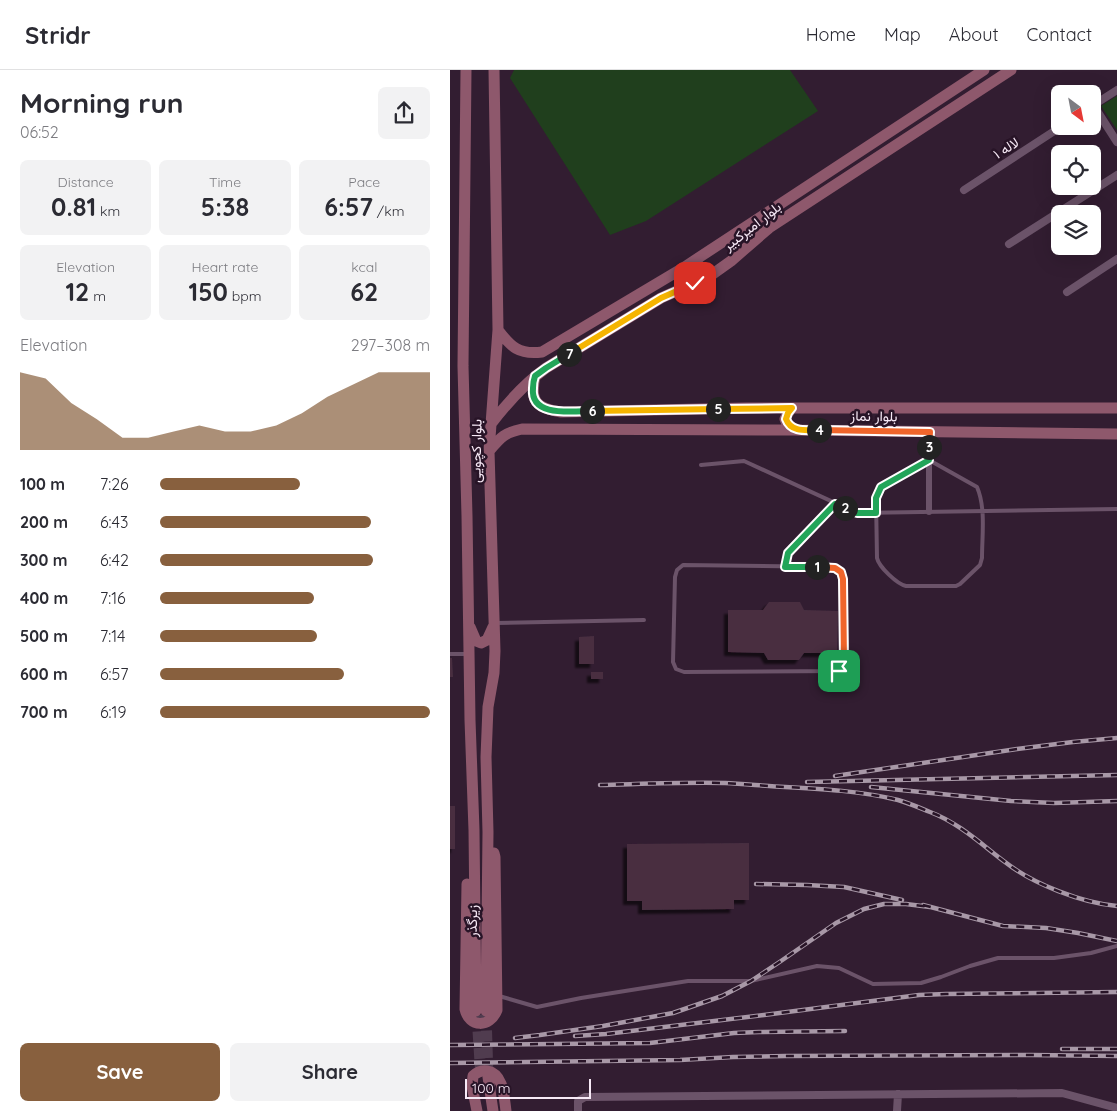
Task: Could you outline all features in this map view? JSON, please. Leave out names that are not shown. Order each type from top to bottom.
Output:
[{"type":"main road","name":"بلوار کچویی","points":[[466,70],[463,366],[470,729],[474,830]]},
{"type":"main road","name":"بلوار کچویی","points":[[488,832],[486,757],[488,707],[496,651],[489,451],[498,330],[494,70]]},
{"type":"main road","name":"بلوار امیرکبیر","points":[[498,330],[509,345],[521,351],[542,352],[683,268],[984,70]]},
{"type":"main road","name":"بلوار امیرکبیر","points":[[491,424],[510,400],[546,368],[661,298],[710,276],[721,269],[769,228],[1011,70]]},
{"type":"main road","points":[[888,132],[897,145]]},
{"type":"main road","points":[[683,268],[694,264],[700,265],[702,273],[695,283]]},
{"type":"main road","name":"بلوار نماز","points":[[535,376],[532,389],[538,404],[546,410],[561,412],[770,408],[1117,408]]},
{"type":"main road","points":[[770,408],[775,413],[776,419],[770,430]]},
{"type":"main road","points":[[792,408],[786,419],[787,424],[796,430]]},
{"type":"main road","name":"بلوار نماز","points":[[489,451],[509,432],[522,428],[1117,434]]},
{"type":"main road","points":[[469,626],[476,641],[481,643],[487,640],[495,623]]},
{"type":"main road","points":[[474,830],[468,854],[465,1009],[469,1019],[482,1023],[494,1017],[496,1010],[495,857],[488,832]]},
{"type":"main road","name":"زیرگذر","points":[[474,830],[481,1011],[488,832]]},
{"type":"main road","points":[[477,1111],[472,1086],[473,1076],[484,1070],[493,1072],[501,1082],[506,1111]]},
{"type":"main road","points":[[485,1111],[484,1077],[493,1111]]},
{"type":"street","points":[[1101,101],[1117,90]]},
{"type":"street","points":[[1101,118],[1117,142]]},
{"type":"street","name":"لاله ۱","points":[[964,190],[1051,133]]},
{"type":"street","points":[[1009,244],[1117,175]]},
{"type":"street","points":[[1067,292],[1117,259]]},
{"type":"street","points":[[929,460],[929,512]]},
{"type":"street","points":[[578,1111],[578,1101],[585,1097],[1062,1093],[1117,1108]]},
{"type":"street","points":[[897,1111],[898,1094]]},
{"type":"lane","points":[[929,460],[930,432]]},
{"type":"lane","points":[[929,460],[977,487],[980,495],[982,558],[980,565],[956,586],[901,585],[878,563],[876,558],[876,498],[881,487],[929,460]]},
{"type":"lane","points":[[701,465],[744,461],[857,513],[1117,509]]},
{"type":"lane","points":[[785,567],[788,553],[835,504]]},
{"type":"lane","points":[[683,566],[785,567],[835,568],[841,572],[843,579],[844,662],[842,669],[839,671],[684,672],[676,669],[673,662],[675,577],[677,570],[683,566]]},
{"type":"lane","points":[[495,623],[644,620]]},
{"type":"lane","points":[[450,654],[469,654]]},
{"type":"lane","points":[[496,995],[538,1007],[688,980],[751,981],[817,966],[839,968],[873,984],[921,983],[998,958],[1054,958],[1091,953],[1117,946]]},
{"type":"green space","points":[[514,70],[790,70],[818,111],[646,221],[610,235],[510,78]]},
{"type":"green space","points":[[1117,96],[1117,130],[1101,106]]},
{"type":"building","points":[[769,602],[800,602],[804,610],[838,611],[837,653],[804,653],[799,660],[768,660],[764,653],[728,652],[728,610],[763,610]]},
{"type":"building","points":[[594,636],[594,664],[579,664],[579,637]]},
{"type":"building","points":[[450,658],[452,658],[453,677],[450,677]]},
{"type":"building","points":[[591,672],[603,672],[603,679],[591,679]]},
{"type":"building","points":[[450,806],[455,806],[455,849],[450,849]]},
{"type":"building","points":[[749,843],[749,900],[734,900],[734,909],[642,910],[642,901],[627,901],[627,844]]},
{"type":"tunnel","points":[[486,1014],[488,1077]]},
{"type":"tunnel","points":[[477,1015],[481,1078]]},
{"type":"railway","points":[[835,776],[1017,749],[1117,738]]},
{"type":"railway","points":[[807,782],[1117,775]]},
{"type":"railway","points":[[600,785],[725,783],[842,791],[898,800],[951,822],[1029,878],[1074,897],[1117,906]]},
{"type":"railway","points":[[871,787],[1011,801],[1054,803],[1117,801]]},
{"type":"railway","points":[[756,884],[844,887],[902,900]]},
{"type":"railway","points":[[515,1038],[603,1026],[673,1013],[722,996],[751,981],[836,923],[864,909],[884,904],[930,907]]},
{"type":"railway","points":[[923,905],[1003,926],[1046,928],[1117,941]]},
{"type":"railway","points":[[575,1036],[606,1034],[919,995],[1117,992]]},
{"type":"railway","points":[[450,1045],[650,1043],[734,1033],[845,1031]]},
{"type":"railway","points":[[1062,1049],[1117,1049]]},
{"type":"railway","points":[[450,1063],[680,1060],[785,1056],[1117,1056]]},
{"type":"route","points":[[695,283],[661,298],[546,368],[535,376],[532,389],[534,397],[538,404],[546,410],[561,412],[792,408],[786,419],[787,424],[796,430],[930,432],[929,460],[881,487],[876,498],[876,513],[857,513],[835,504],[788,553],[785,567],[835,568],[841,572],[843,579],[844,662],[842,669],[839,671]]}]
